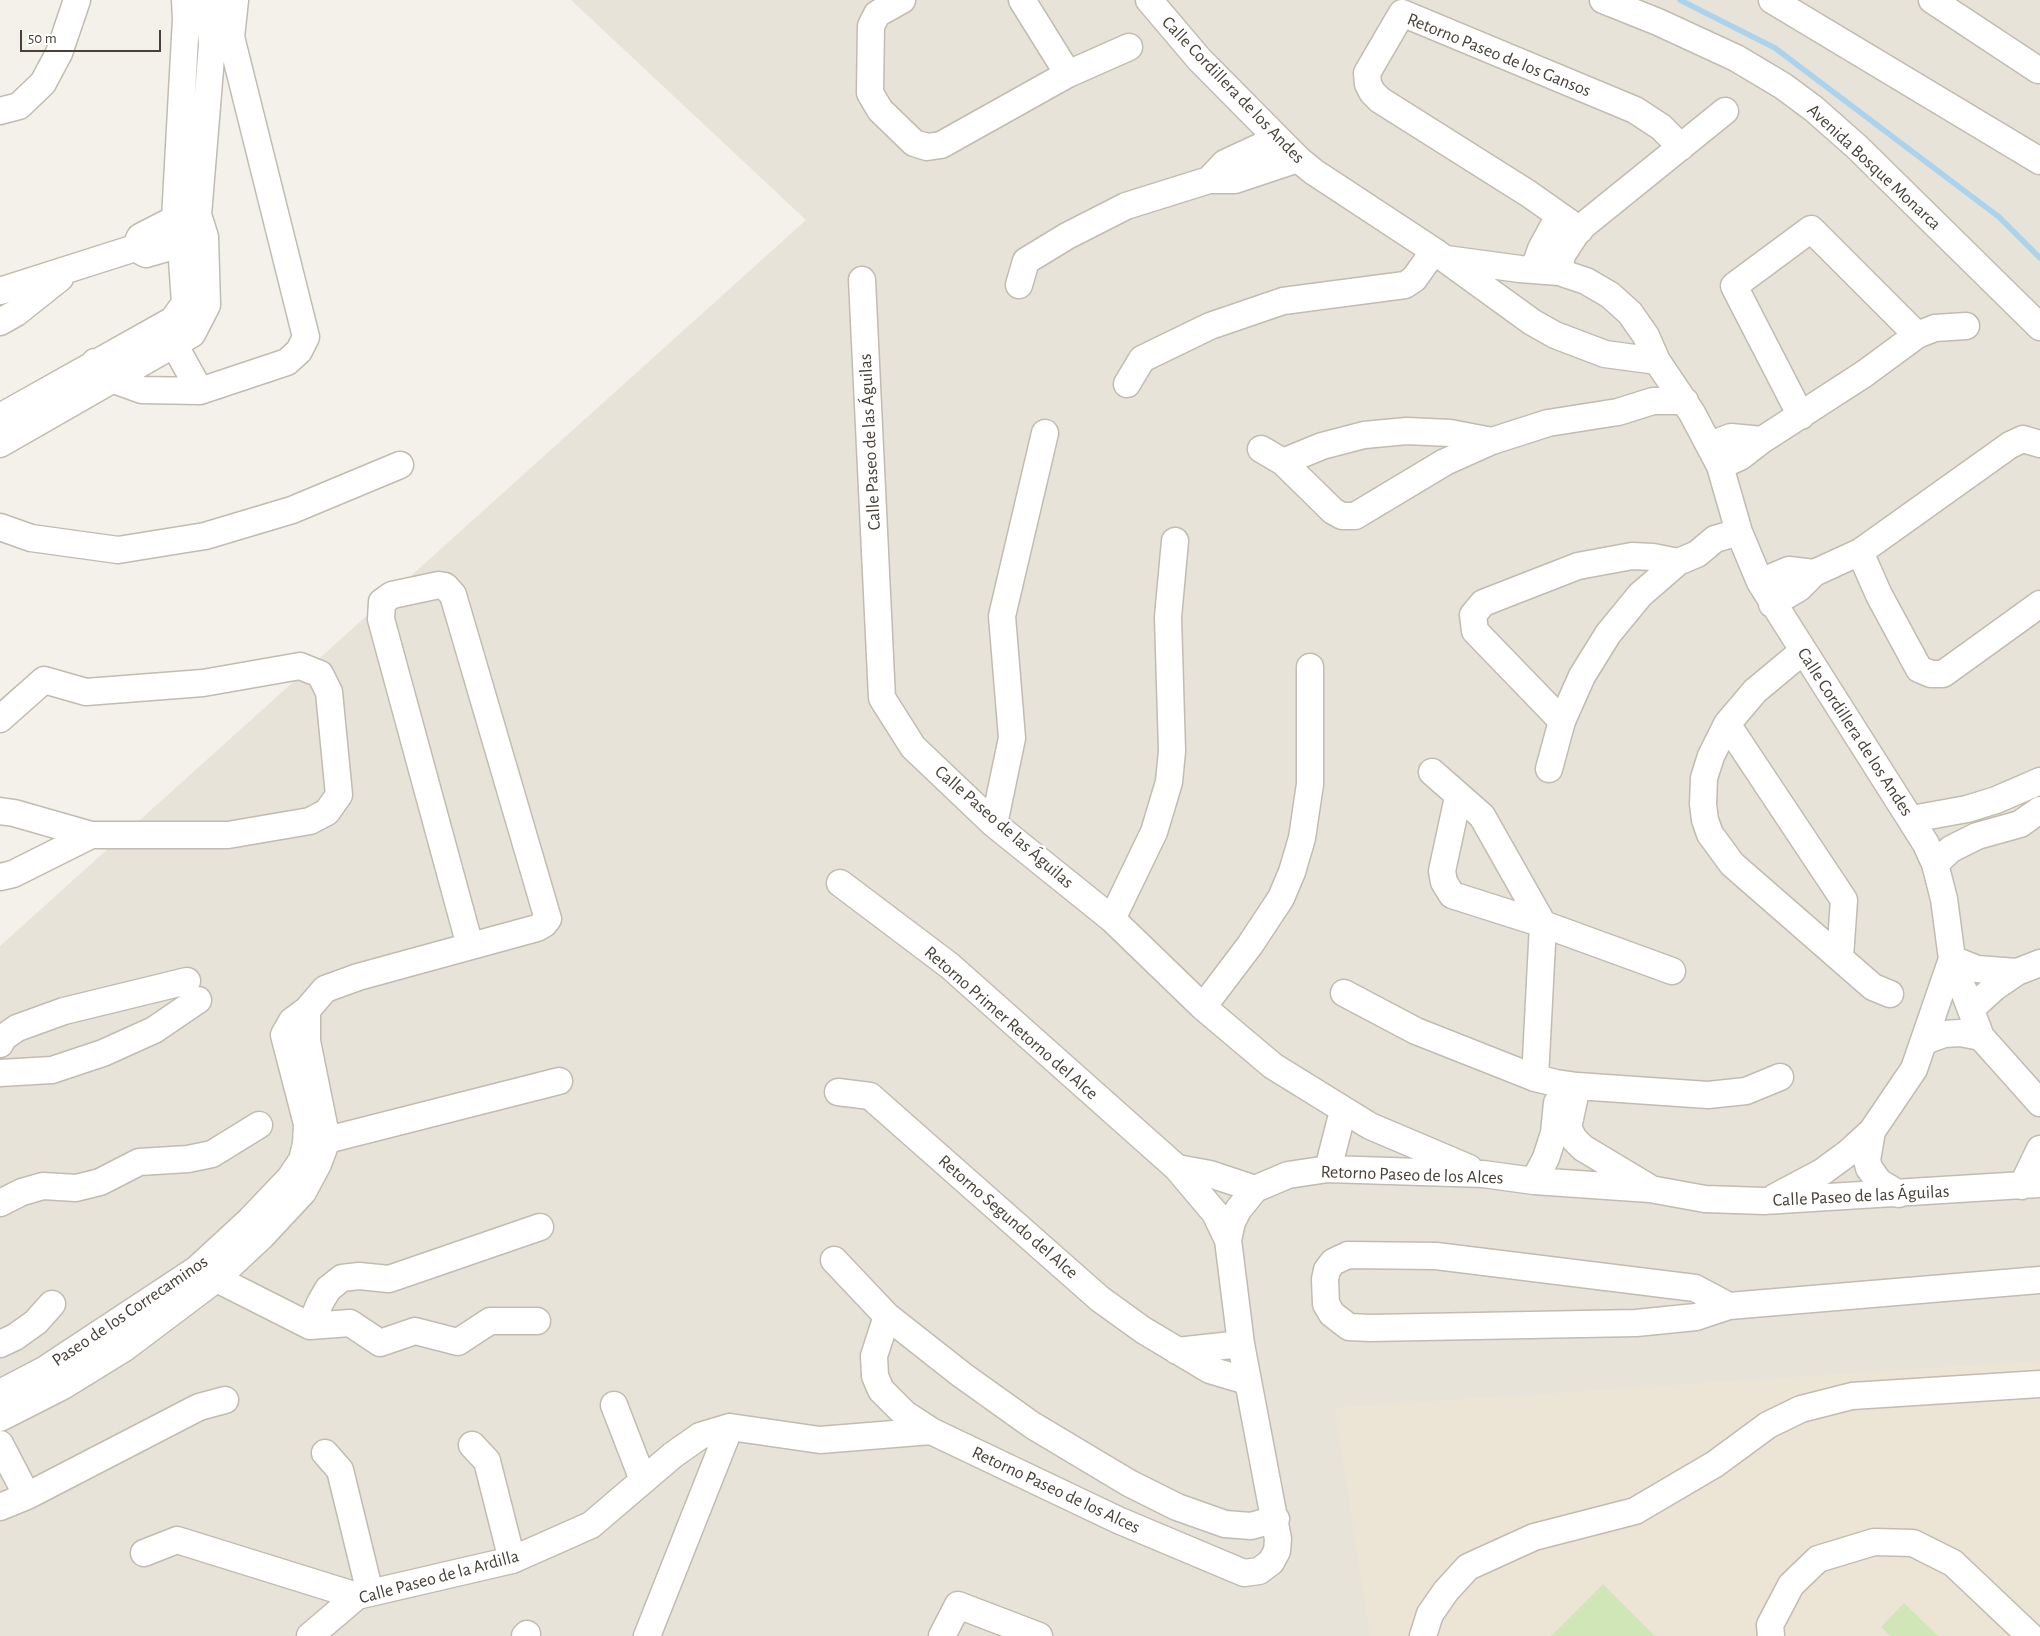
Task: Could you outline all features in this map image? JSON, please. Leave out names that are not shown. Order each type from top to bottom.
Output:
[{"type":"street","points":[[0,111],[20,106],[43,83],[59,53],[77,0]]},
{"type":"street","points":[[0,444],[104,371],[168,334],[192,334],[207,305],[190,229],[185,0]]},
{"type":"street","points":[[190,229],[212,46],[209,0]]},
{"type":"street","points":[[104,371],[142,390],[200,391],[287,362],[299,351],[306,337],[231,37],[235,0]]},
{"type":"street","points":[[902,0],[877,14],[871,26],[870,93],[880,110],[914,143],[927,148],[941,145],[1068,74],[1129,47]]},
{"type":"street","points":[[1022,0],[1068,74]]},
{"type":"street","name":"Calle Cordillera de los Andes","points":[[1149,0],[1199,59],[1277,139],[1298,159],[1348,196],[1431,249],[1510,306],[1547,330],[1579,346],[1605,354],[1658,361]]},
{"type":"street","name":"Avenida Bosque Monarca","points":[[1603,0],[1658,22],[1736,58],[1783,86],[1814,109],[1857,147],[2040,328]]},
{"type":"street","points":[[1932,0],[2038,70]]},
{"type":"street","points":[[1781,3],[2040,161]]},
{"type":"street","name":"Retorno Paseo de los Gansos","points":[[1570,223],[1529,194],[1380,100],[1372,92],[1368,84],[1367,73],[1402,13],[1636,110],[1661,127],[1681,147]]},
{"type":"street","points":[[1510,306],[1508,290],[1514,275],[1527,269],[1541,249],[1570,223],[1681,147],[1725,111]]},
{"type":"street","points":[[1209,180],[1225,163],[1277,139]]},
{"type":"street","points":[[1019,286],[1026,261],[1067,236],[1126,206],[1209,180],[1234,180],[1298,159]]},
{"type":"street","points":[[1559,272],[1570,223]]},
{"type":"street","points":[[0,291],[134,248],[140,237],[190,229]]},
{"type":"street","points":[[1801,416],[1734,286],[1811,229],[1917,335]]},
{"type":"street","points":[[1127,384],[1142,359],[1210,326],[1283,301],[1397,287],[1414,279],[1431,249]]},
{"type":"street","name":"Calle Cordillera de los Andes","points":[[1431,249],[1527,269],[1559,272],[1586,281],[1610,295],[1630,313],[1646,336],[1658,361],[1688,407],[1715,456],[1742,541],[1766,593],[1912,819],[1935,864],[1944,899],[1952,959],[1972,1008],[1981,1037],[2040,1103]]},
{"type":"street","points":[[0,322],[16,313],[73,268]]},
{"type":"street","name":"Calle Paseo de las Águilas","points":[[862,280],[882,698],[913,747],[994,824],[1112,919],[1203,1007],[1273,1066],[1370,1126],[1483,1174]]},
{"type":"street","points":[[1715,456],[1732,437],[1762,440],[1801,416],[1917,335],[1935,328],[1966,326]]},
{"type":"street","points":[[168,334],[200,391]]},
{"type":"street","points":[[0,417],[104,371]]},
{"type":"street","points":[[1261,449],[1283,462],[1333,511],[1342,516],[1355,516],[1445,462],[1492,441],[1548,423],[1618,412],[1659,415],[1688,407]]},
{"type":"street","points":[[1283,462],[1322,446],[1373,434],[1407,431],[1450,433],[1492,441]]},
{"type":"street","points":[[994,824],[1012,738],[1002,616],[1045,433]]},
{"type":"street","points":[[1766,593],[1789,570],[1814,573],[1860,552],[2010,445],[2023,440],[2040,444]]},
{"type":"street","points":[[0,527],[31,538],[118,550],[205,536],[292,510],[400,465]]},
{"type":"street","points":[[1549,768],[1562,721],[1582,676],[1608,634],[1640,595],[1687,558],[1715,539],[1742,541]]},
{"type":"street","points":[[1112,919],[1154,832],[1169,782],[1172,751],[1168,617],[1175,541]]},
{"type":"street","points":[[1860,552],[1879,595],[1918,668],[1931,674],[1943,674],[2040,604]]},
{"type":"street","points":[[1562,721],[1475,631],[1473,615],[1483,603],[1578,566],[1632,556],[1687,558]]},
{"type":"street","points":[[439,585],[445,586],[453,596],[548,919],[537,928],[470,946],[381,619],[382,602],[392,595],[439,585]]},
{"type":"street","points":[[1808,659],[1755,691],[1727,724],[1711,756],[1704,778],[1703,804],[1710,834],[1732,864],[1873,987],[1890,994]]},
{"type":"street","points":[[0,720],[44,680],[86,692],[203,683],[300,666],[320,674],[329,692],[339,795],[327,812],[310,821],[228,835],[91,835],[14,812],[0,811]]},
{"type":"street","points":[[1203,1007],[1250,945],[1280,898],[1292,872],[1302,838],[1310,784],[1310,667]]},
{"type":"street","points":[[1727,724],[1844,900],[1840,957]]},
{"type":"street","points":[[1432,772],[1458,797],[1482,816],[1542,924],[1559,1083],[1568,1128],[1582,1148],[1650,1189]]},
{"type":"street","points":[[1912,819],[1967,809],[1996,800],[2040,781]]},
{"type":"street","points":[[1458,797],[1442,871],[1444,882],[1452,895],[1542,924],[1672,971]]},
{"type":"street","points":[[1967,809],[1976,836]]},
{"type":"street","points":[[1935,864],[1951,848],[1976,836],[2020,824],[2040,810]]},
{"type":"street","points":[[0,877],[13,874],[91,835]]},
{"type":"street","name":"Retorno Primer Retorno del Alce","points":[[840,883],[950,966],[1177,1168],[1215,1213],[1228,1240]]},
{"type":"street","name":"Paseo de los Correcaminos","points":[[0,1418],[63,1386],[123,1349],[206,1274],[249,1222],[290,1178],[302,1160],[306,1144],[319,1128],[284,1035],[292,1021],[307,1010],[325,989],[358,977],[470,946]]},
{"type":"street","points":[[1952,959],[1977,969],[2029,968]]},
{"type":"street","name":"Calle Paseo de las Águilas","points":[[1764,1201],[1822,1172],[1848,1153],[1872,1131],[1914,1069],[1952,959]]},
{"type":"street","points":[[1972,1008],[1995,987],[2029,968]]},
{"type":"street","points":[[0,1044],[4,1037],[17,1028],[64,1011],[192,990],[154,1030],[103,1053],[52,1070],[0,1073]]},
{"type":"street","points":[[1344,993],[1416,1031],[1559,1083],[1708,1095],[1746,1092],[1780,1077]]},
{"type":"street","points":[[1925,1041],[1944,1034],[1960,1033],[1981,1037]]},
{"type":"street","points":[[319,1128],[559,1081]]},
{"type":"street","points":[[1534,1181],[1546,1158],[1554,1133],[1559,1083]]},
{"type":"street","name":"Retorno Segundo del Alce","points":[[838,1092],[870,1096],[1100,1299],[1177,1351],[1210,1370],[1247,1381]]},
{"type":"street","points":[[1328,1169],[1343,1111]]},
{"type":"street","points":[[0,1203],[22,1192],[43,1186],[76,1188],[100,1182],[139,1162],[188,1159],[212,1154],[259,1125]]},
{"type":"street","points":[[1872,1131],[1867,1160],[1869,1168],[1879,1182],[1899,1194]]},
{"type":"street","points":[[2031,1185],[2040,1149]]},
{"type":"street","points":[[1177,1168],[1210,1174],[1255,1189]]},
{"type":"street","name":"Retorno Paseo de los Alces","points":[[887,1316],[874,1356],[875,1376],[881,1390],[905,1414],[930,1431],[1118,1520],[1233,1571],[1244,1573],[1259,1571],[1271,1562],[1277,1551],[1276,1519],[1247,1381],[1228,1240],[1232,1222],[1238,1210],[1255,1189],[1288,1175],[1328,1169],[1483,1174],[1534,1181],[1650,1189],[1705,1199],[1764,1201]]},
{"type":"street","name":"Calle Paseo de las Águilas","points":[[1764,1201],[2031,1185]]},
{"type":"street","points":[[310,1326],[328,1289],[342,1278],[360,1276],[389,1279],[540,1226]]},
{"type":"street","points":[[1729,1306],[1694,1288],[1436,1256],[1348,1256],[1333,1262],[1327,1270],[1325,1279],[1326,1304],[1332,1314],[1349,1327],[1370,1328],[1636,1322],[1696,1318],[1729,1306],[2040,1280]]},
{"type":"street","name":"Retorno Paseo de los Alces","points":[[834,1260],[887,1316],[962,1375],[1032,1425],[1129,1483],[1177,1507],[1225,1524],[1251,1526],[1276,1519]]},
{"type":"street","points":[[206,1274],[310,1326],[350,1323],[380,1343],[415,1331],[458,1342],[490,1320],[537,1321]]},
{"type":"street","name":"Paseo de los Correcaminos","points":[[0,1394],[206,1274]]},
{"type":"street","points":[[0,1344],[15,1337],[36,1322],[52,1304]]},
{"type":"street","points":[[1177,1351],[1241,1344]]},
{"type":"street","points":[[1423,1636],[1430,1614],[1446,1591],[1468,1568],[1534,1537],[1635,1511],[1714,1464],[1768,1425],[1801,1409],[1852,1396],[2040,1384]]},
{"type":"street","points":[[0,1444],[8,1502],[199,1406],[225,1400]]},
{"type":"street","points":[[614,1405],[644,1480]]},
{"type":"street","points":[[647,1636],[730,1427]]},
{"type":"street","name":"Calle Paseo de la Ardilla","points":[[310,1636],[363,1594],[512,1560],[591,1525],[700,1436],[730,1427],[820,1440],[930,1431]]},
{"type":"street","points":[[472,1445],[487,1461],[512,1560]]},
{"type":"street","points":[[144,1553],[177,1540],[363,1594],[340,1470],[325,1453]]},
{"type":"street","points":[[1771,1636],[1770,1626],[1791,1585],[1818,1559],[1874,1542],[1913,1543],[1953,1563],[2030,1636]]},
{"type":"street","points":[[942,1636],[958,1605],[1039,1636]]},
{"type":"shaded area","points":[[571,0],[2040,0],[2040,1636],[0,1636],[0,946],[806,220]]},
{"type":"shaded area","points":[[2040,1361],[2040,1636],[1370,1636],[1335,1408]]},
{"type":"green space","points":[[1603,1584],[1655,1636],[1551,1636]]},
{"type":"green space","points":[[1904,1603],[1938,1636],[1890,1636],[1881,1627]]},
{"type":"waterway","points":[[1680,0],[1775,48],[1999,217],[2040,258]]}]
